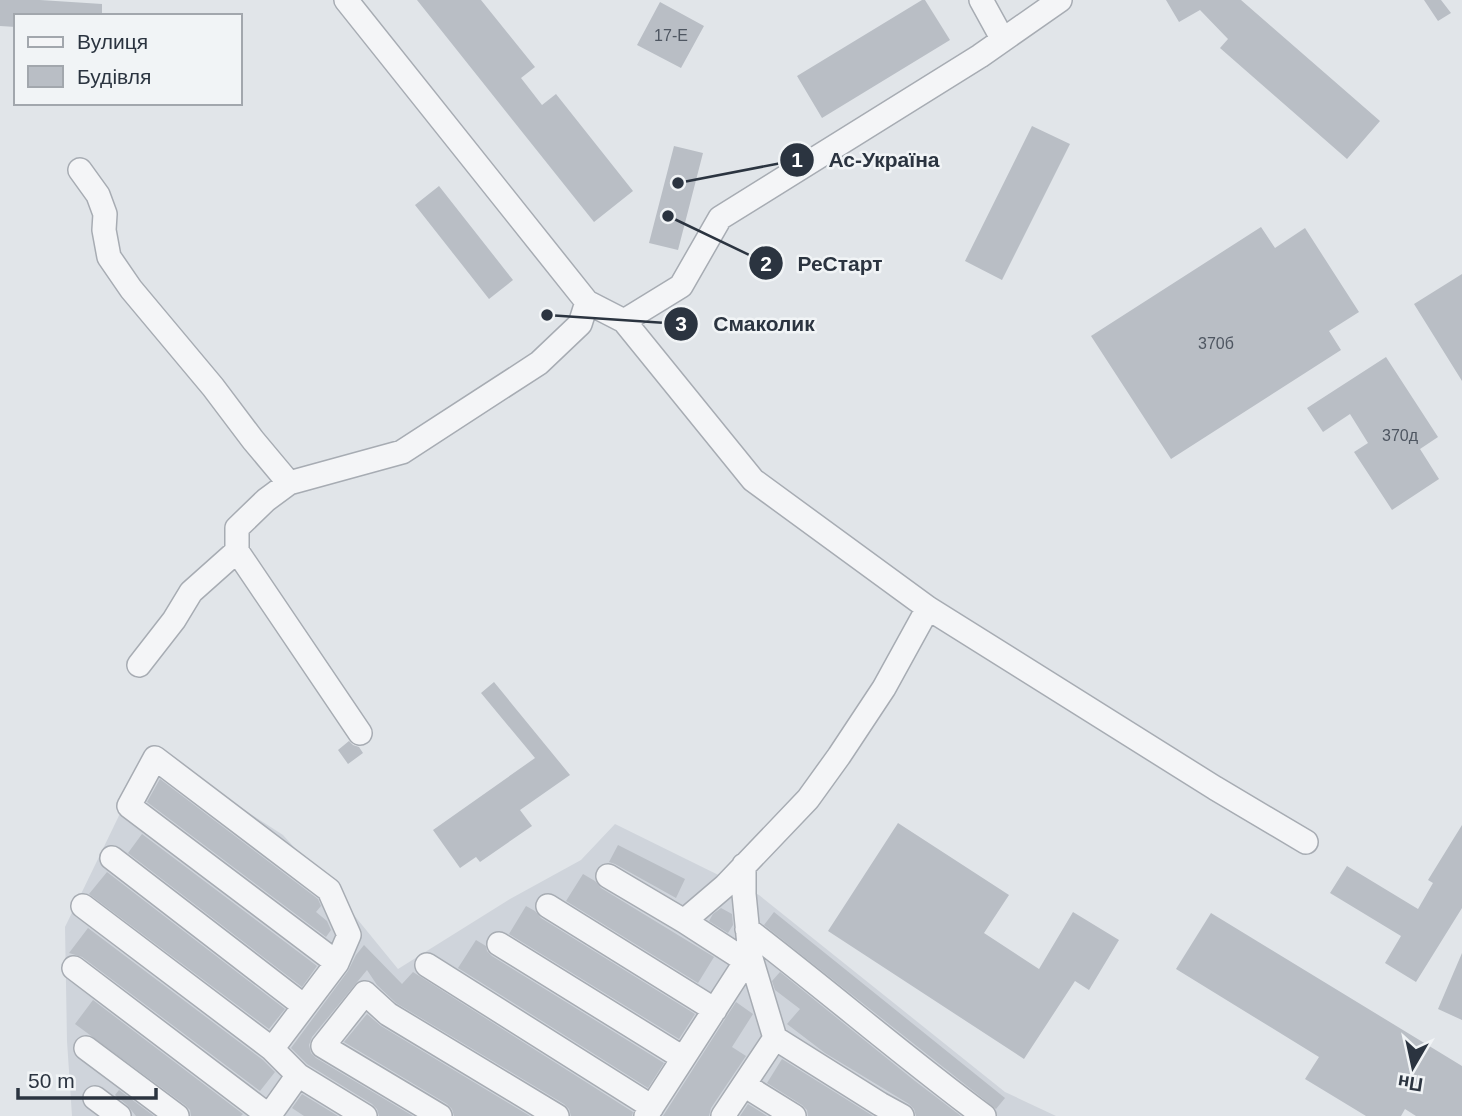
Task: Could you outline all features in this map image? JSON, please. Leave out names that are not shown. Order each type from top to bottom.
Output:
[{"type":"lane","points":[[346,0],[587,302],[624,321],[753,480],[928,608],[1306,842]]},
{"type":"lane","points":[[981,0],[1003,40]]},
{"type":"lane","points":[[624,321],[681,286],[720,218],[968,63],[1060,0]]},
{"type":"lane","points":[[80,170],[98,195],[105,214],[104,230],[109,257],[131,289],[289,483]]},
{"type":"lane","points":[[360,733],[237,551],[237,528],[266,500],[289,483],[402,452],[539,363],[580,324],[587,302]]},
{"type":"lane","points":[[139,665],[174,620],[191,592],[237,551]]},
{"type":"lane","points":[[684,921],[725,886],[808,799],[884,688],[928,608]]},
{"type":"lane","points":[[272,1049],[337,963],[349,934],[329,890],[155,758],[129,806],[337,963]]},
{"type":"lane","points":[[112,858],[304,1006]]},
{"type":"lane","points":[[744,865],[748,958],[775,1038],[902,1116]]},
{"type":"lane","points":[[608,876],[748,958]]},
{"type":"lane","points":[[83,906],[272,1049],[298,1075],[365,1116]]},
{"type":"lane","points":[[548,906],[715,1010]]},
{"type":"lane","points":[[747,929],[814,980],[945,1088],[984,1116]]},
{"type":"lane","points":[[499,944],[683,1058]]},
{"type":"lane","points":[[427,965],[649,1112],[748,958]]},
{"type":"lane","points":[[74,968],[276,1113],[298,1075]]},
{"type":"lane","points":[[440,1116],[323,1046],[365,993],[388,1014],[557,1116]]},
{"type":"lane","points":[[723,1116],[775,1038]]},
{"type":"lane","points":[[86,1048],[177,1116]]},
{"type":"lane","points":[[744,1085],[794,1116]]},
{"type":"lane","points":[[95,1098],[119,1116]]},
{"type":"shaded area","points":[[146,760],[238,806],[283,835],[340,898],[398,969],[510,899],[581,860],[615,824],[759,895],[1005,1092],[1056,1116],[72,1116],[67,1041],[65,927]]},
{"type":"building","points":[[0,0],[102,4],[102,14],[14,14],[14,27],[0,26]]},
{"type":"building","points":[[417,0],[481,0],[535,67],[521,78],[542,105],[556,94],[633,191],[594,222]]},
{"type":"building","points":[[925,0],[950,40],[822,118],[797,76]]},
{"type":"building","points":[[1166,0],[1241,0],[1380,121],[1347,159],[1220,48],[1228,39],[1200,10],[1179,22]]},
{"type":"building","points":[[1424,0],[1441,0],[1451,13],[1438,21]]},
{"type":"building","points":[[660,2],[704,26],[681,68],[637,45]]},
{"type":"building","points":[[1032,126],[1070,144],[1002,280],[965,261]]},
{"type":"building","points":[[674,146],[703,153],[678,250],[649,243]]},
{"type":"building","points":[[439,186],[513,280],[489,299],[415,205]]},
{"type":"building","points":[[1261,227],[1275,248],[1305,228],[1359,312],[1329,331],[1341,350],[1171,459],[1091,336]]},
{"type":"building","points":[[1462,274],[1462,381],[1414,304]]},
{"type":"building","points":[[1386,357],[1438,437],[1420,449],[1439,479],[1392,510],[1354,452],[1368,443],[1350,414],[1323,432],[1307,408]]},
{"type":"building","points":[[494,682],[570,775],[520,810],[532,826],[480,862],[476,857],[460,868],[433,830],[535,758],[481,693]]},
{"type":"building","points":[[349,741],[363,753],[348,764],[338,750]]},
{"type":"building","points":[[160,779],[318,899],[321,906],[316,912],[327,921],[331,930],[326,937],[147,802]]},
{"type":"building","points":[[898,823],[1009,895],[984,933],[1039,969],[1073,912],[1119,940],[1089,990],[1075,981],[1024,1059],[828,931]]},
{"type":"building","points":[[1462,825],[1462,908],[1416,982],[1385,963],[1401,936],[1330,893],[1347,866],[1418,909],[1433,883],[1428,880]]},
{"type":"building","points":[[142,834],[317,966],[302,987],[128,853]]},
{"type":"building","points":[[618,845],[685,879],[676,898],[609,862]]},
{"type":"building","points":[[107,872],[285,1009],[269,1029],[89,894]]},
{"type":"building","points":[[583,874],[601,888],[714,957],[698,983],[566,901]]},
{"type":"building","points":[[526,906],[695,1014],[679,1039],[509,934]]},
{"type":"building","points":[[721,908],[732,914],[733,925],[728,933],[709,921]]},
{"type":"building","points":[[774,912],[1005,1098],[996,1109],[764,925]]},
{"type":"building","points":[[1211,913],[1462,1066],[1462,1116],[1416,1116],[1405,1109],[1401,1116],[1366,1116],[1305,1079],[1319,1057],[1176,969]]},
{"type":"building","points":[[88,928],[263,1060],[275,1072],[260,1091],[82,957],[69,953]]},
{"type":"building","points":[[476,940],[486,946],[492,956],[664,1063],[648,1088],[458,968]]},
{"type":"building","points":[[364,945],[402,984],[413,972],[633,1112],[632,1116],[571,1116],[564,1104],[396,1003],[377,985],[367,970],[312,1037],[309,1045],[316,1058],[413,1116],[379,1116],[372,1104],[307,1064],[291,1048]]},
{"type":"building","points":[[1462,953],[1462,1020],[1438,1009]]},
{"type":"building","points":[[780,972],[961,1116],[916,1116],[909,1104],[825,1053],[787,1024],[800,1009],[775,990],[772,981]]},
{"type":"building","points":[[93,1000],[243,1114],[191,1116],[185,1105],[75,1024]]},
{"type":"building","points":[[736,1002],[753,1014],[732,1047],[746,1056],[711,1108],[709,1116],[663,1116]]},
{"type":"building","points":[[367,1014],[381,1026],[530,1116],[454,1116],[447,1104],[344,1042]]},
{"type":"building","points":[[782,1059],[873,1116],[808,1116],[802,1105],[767,1083]]},
{"type":"building","points":[[119,1090],[154,1116],[136,1116],[115,1095]]},
{"type":"building","points":[[302,1094],[338,1116],[304,1116],[292,1108]]},
{"type":"building","points":[[748,1104],[767,1116],[740,1116]]},
{"type":"place","name":"Ас-Україна","points":[[678,183]]},
{"type":"place","name":"РеСтарт","points":[[668,216]]},
{"type":"place","name":"Смаколик","points":[[547,315]]}]
